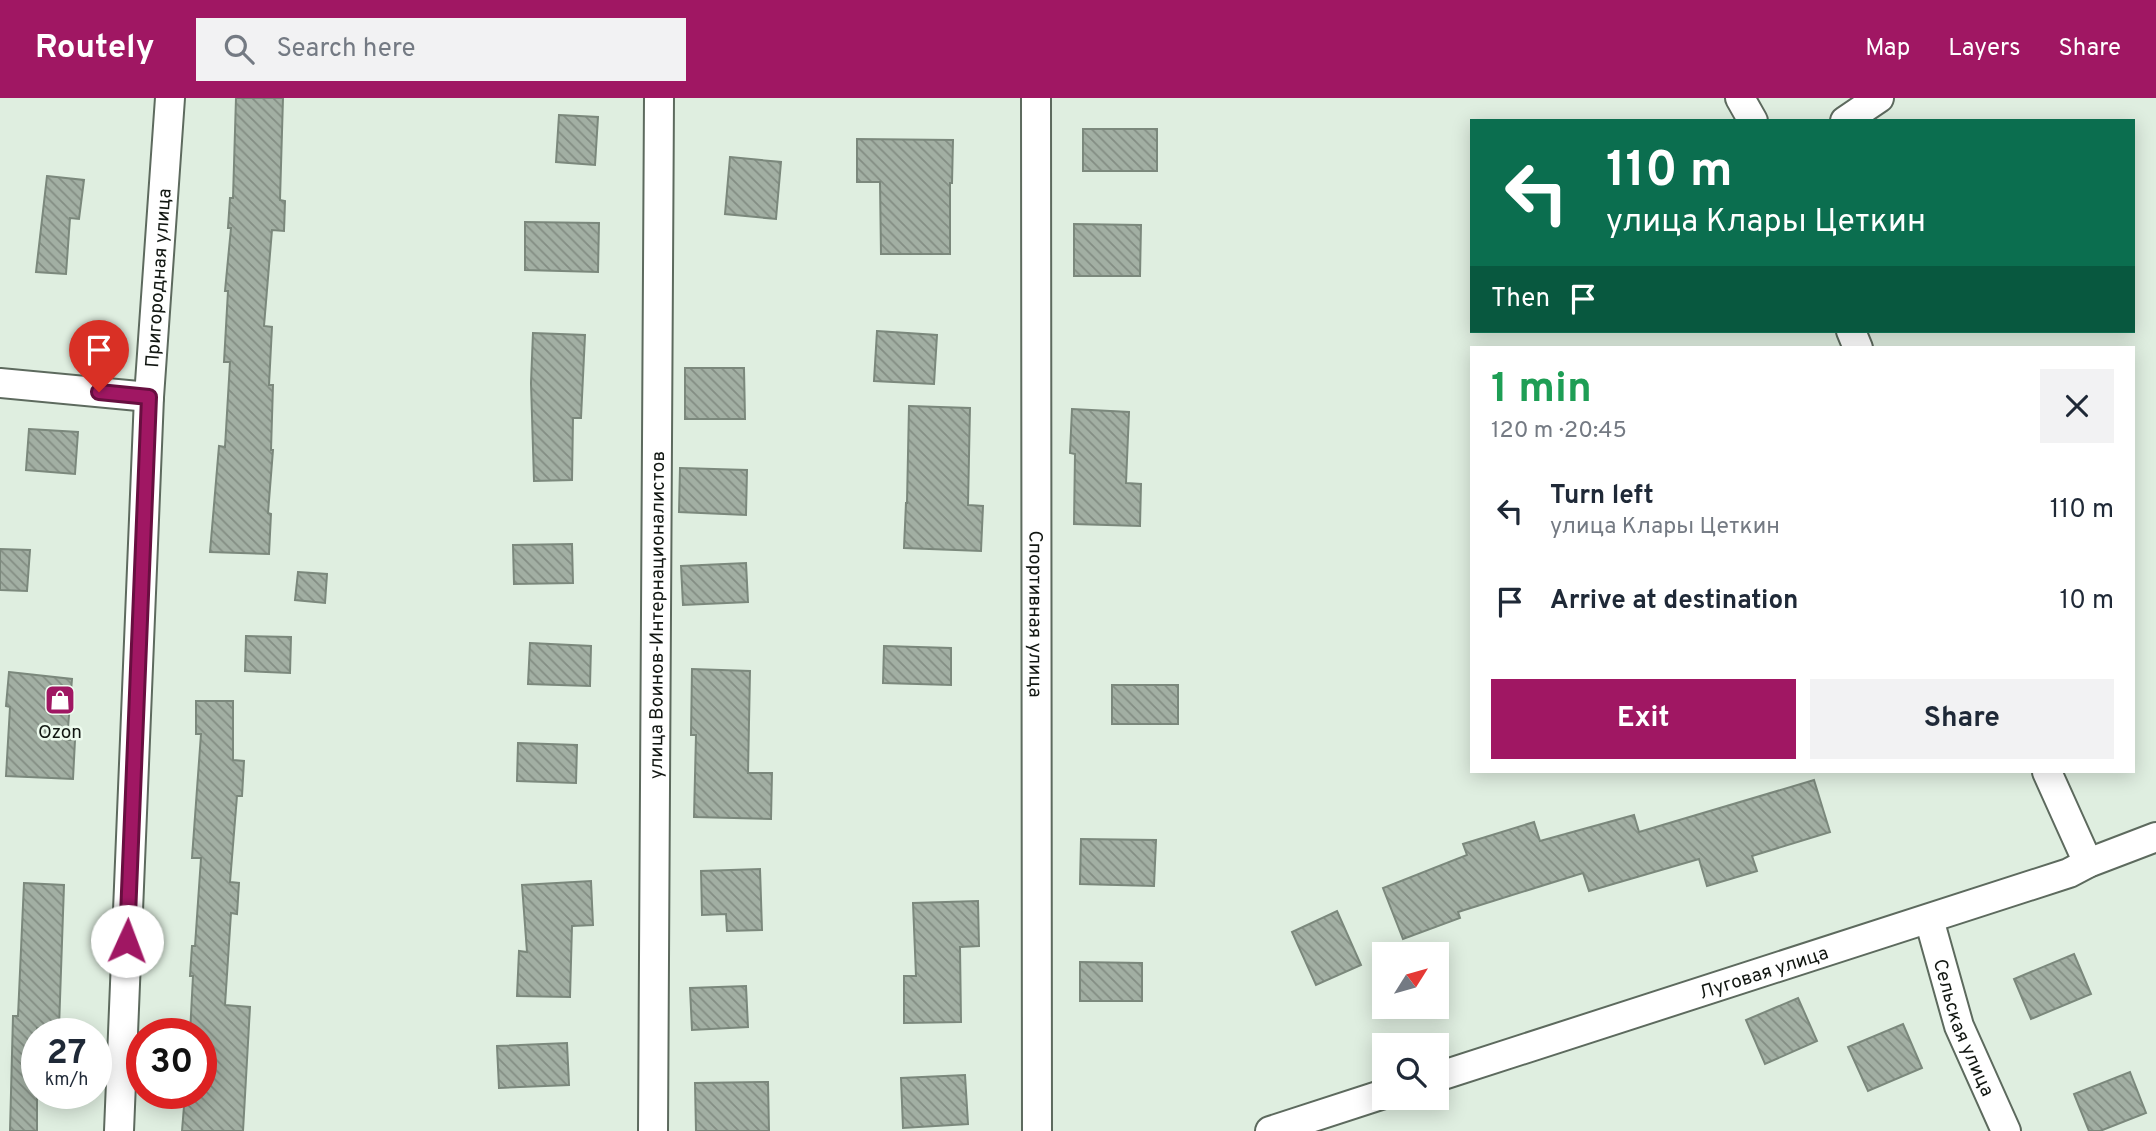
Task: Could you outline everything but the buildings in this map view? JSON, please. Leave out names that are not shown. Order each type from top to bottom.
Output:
[{"type":"street","name":"Пригородная улица","points":[[120,1131],[149,397],[170,98]]},
{"type":"street","name":"улица Воинов-Интернационалистов","points":[[653,1131],[659,98]]},
{"type":"street","name":"Спортивная улица","points":[[1036,98],[1037,1131]]},
{"type":"street","points":[[1740,98],[1752,119]]},
{"type":"street","points":[[1848,119],[1879,98]]},
{"type":"street","points":[[0,383],[149,397]]},
{"type":"street","points":[[2048,773],[2088,863]]},
{"type":"street","name":"Луговая улица","points":[[1449,1073],[2069,873],[2156,837]]},
{"type":"street","name":"Сельская улица","points":[[1929,919],[1959,1026],[2006,1131]]},
{"type":"street","points":[[1270,1131],[1372,1098]]},
{"type":"place","name":"Ozon","points":[[60,700]]},
{"type":"route","points":[[99,392],[149,397],[127,941]]}]
